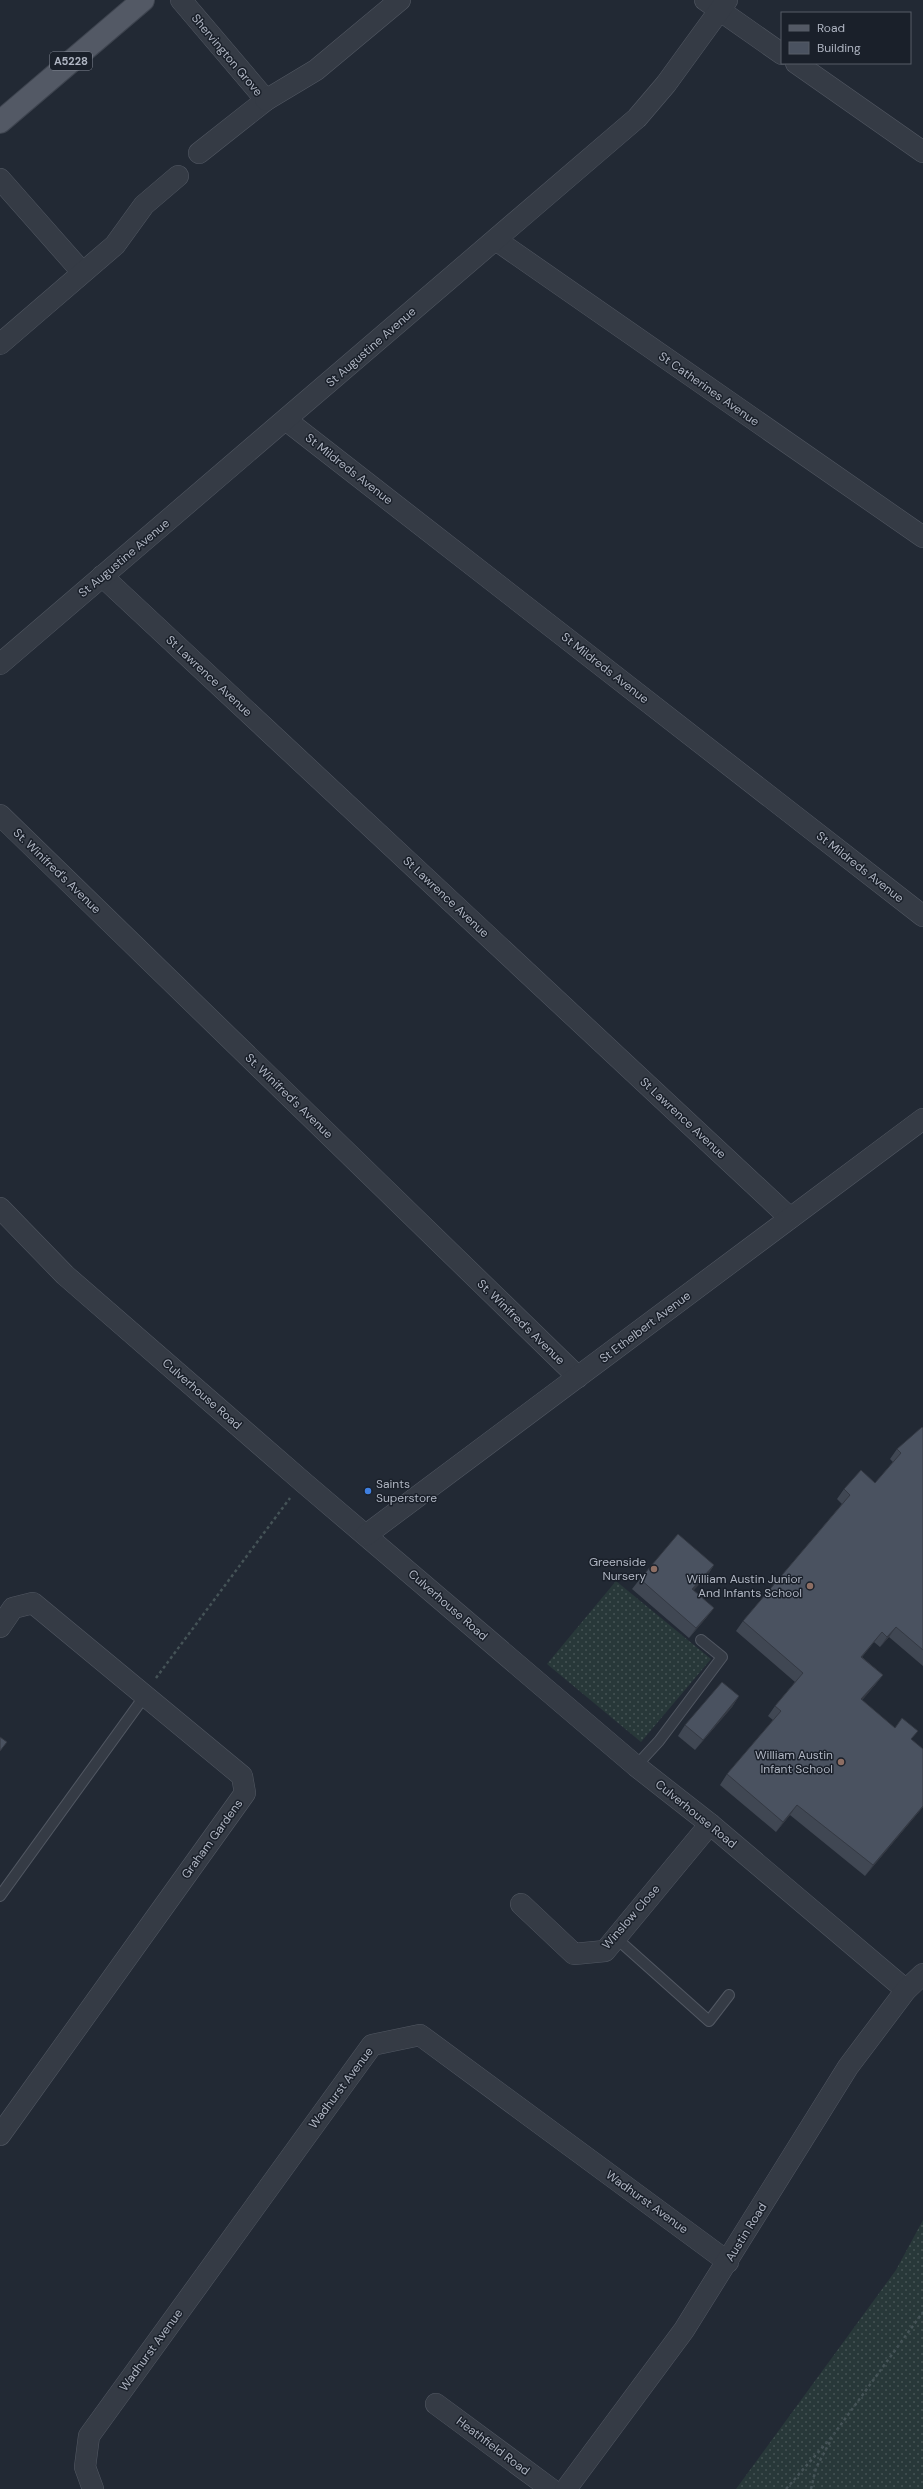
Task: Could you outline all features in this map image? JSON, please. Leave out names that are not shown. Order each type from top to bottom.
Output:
[{"type":"main road","name":"A5228","points":[[0,122],[143,0]]},
{"type":"street","name":"Shervington Grove","points":[[181,0],[266,100],[200,153]]},
{"type":"street","points":[[266,100],[316,70],[400,0]]},
{"type":"street","points":[[717,3],[781,53]]},
{"type":"street","name":"St Augustine Avenue","points":[[0,664],[637,118],[666,84],[717,3]]},
{"type":"street","points":[[797,64],[923,152]]},
{"type":"street","points":[[0,344],[114,245],[144,206],[178,176]]},
{"type":"street","points":[[0,178],[82,272]]},
{"type":"street","name":"St Catherines Avenue","points":[[496,240],[923,537]]},
{"type":"street","name":"St Mildreds Avenue","points":[[286,420],[923,916]]},
{"type":"street","name":"St Lawrence Avenue","points":[[102,576],[790,1218]]},
{"type":"street","name":"St. Winifred's Avenue","points":[[0,815],[578,1377]]},
{"type":"street","name":"St Ethelbert Avenue","points":[[366,1534],[923,1119]]},
{"type":"street","name":"Culverhouse Road","points":[[0,1208],[65,1275],[303,1482],[366,1534],[636,1766],[710,1824],[906,1990]]},
{"type":"street","name":"Graham Gardens","points":[[0,1627],[13,1608],[33,1602],[144,1696],[242,1776],[245,1793],[0,2135]]},
{"type":"street","name":"Winslow Close","points":[[521,1904],[574,1954],[605,1951],[710,1824]]},
{"type":"street","name":"Austin Road","points":[[566,2489],[684,2330],[728,2262],[848,2067],[906,1990],[923,1974]]},
{"type":"street","name":"Wadhurst Avenue","points":[[94,2489],[85,2467],[89,2436],[372,2045],[420,2035],[728,2262]]},
{"type":"street","name":"Heathfield Road","points":[[436,2404],[550,2489]]},
{"type":"lane","points":[[636,1766],[659,1741],[722,1657],[701,1640]]},
{"type":"lane","points":[[0,1896],[144,1696]]},
{"type":"lane","points":[[616,1938],[710,2020],[729,1995]]},
{"type":"path","points":[[144,1696],[303,1482]]},
{"type":"path","points":[[786,2489],[834,2434],[923,2312]]},
{"type":"path","points":[[812,2489],[816,2468],[834,2434]]},
{"type":"shaded area","points":[[616,1581],[711,1659],[641,1742],[547,1664]]},
{"type":"shaded area","points":[[923,2220],[923,2489],[736,2489],[896,2270]]},
{"type":"building","points":[[922,1427],[923,1650],[896,1627],[887,1637],[882,1632],[861,1657],[883,1675],[861,1699],[895,1728],[902,1718],[918,1731],[911,1739],[923,1749],[923,1806],[873,1865],[797,1805],[783,1822],[727,1774],[781,1711],[775,1706],[803,1673],[743,1621],[850,1495],[844,1489],[861,1470],[875,1483],[901,1453],[897,1449]]},
{"type":"building","points":[[678,1534],[714,1565],[692,1589],[714,1608],[696,1628],[640,1579]]},
{"type":"building","points":[[722,1682],[739,1696],[703,1740],[685,1725]]},
{"type":"building","points":[[0,1737],[7,1742],[0,1751]]},
{"type":"place","name":"Saints Superstore","points":[[368,1491]]},
{"type":"place","name":"Greenside Nursery","points":[[654,1569]]},
{"type":"place","name":"William Austin Junior And Infants School","points":[[810,1586]]},
{"type":"place","name":"William Austin Infant School","points":[[841,1762]]}]
